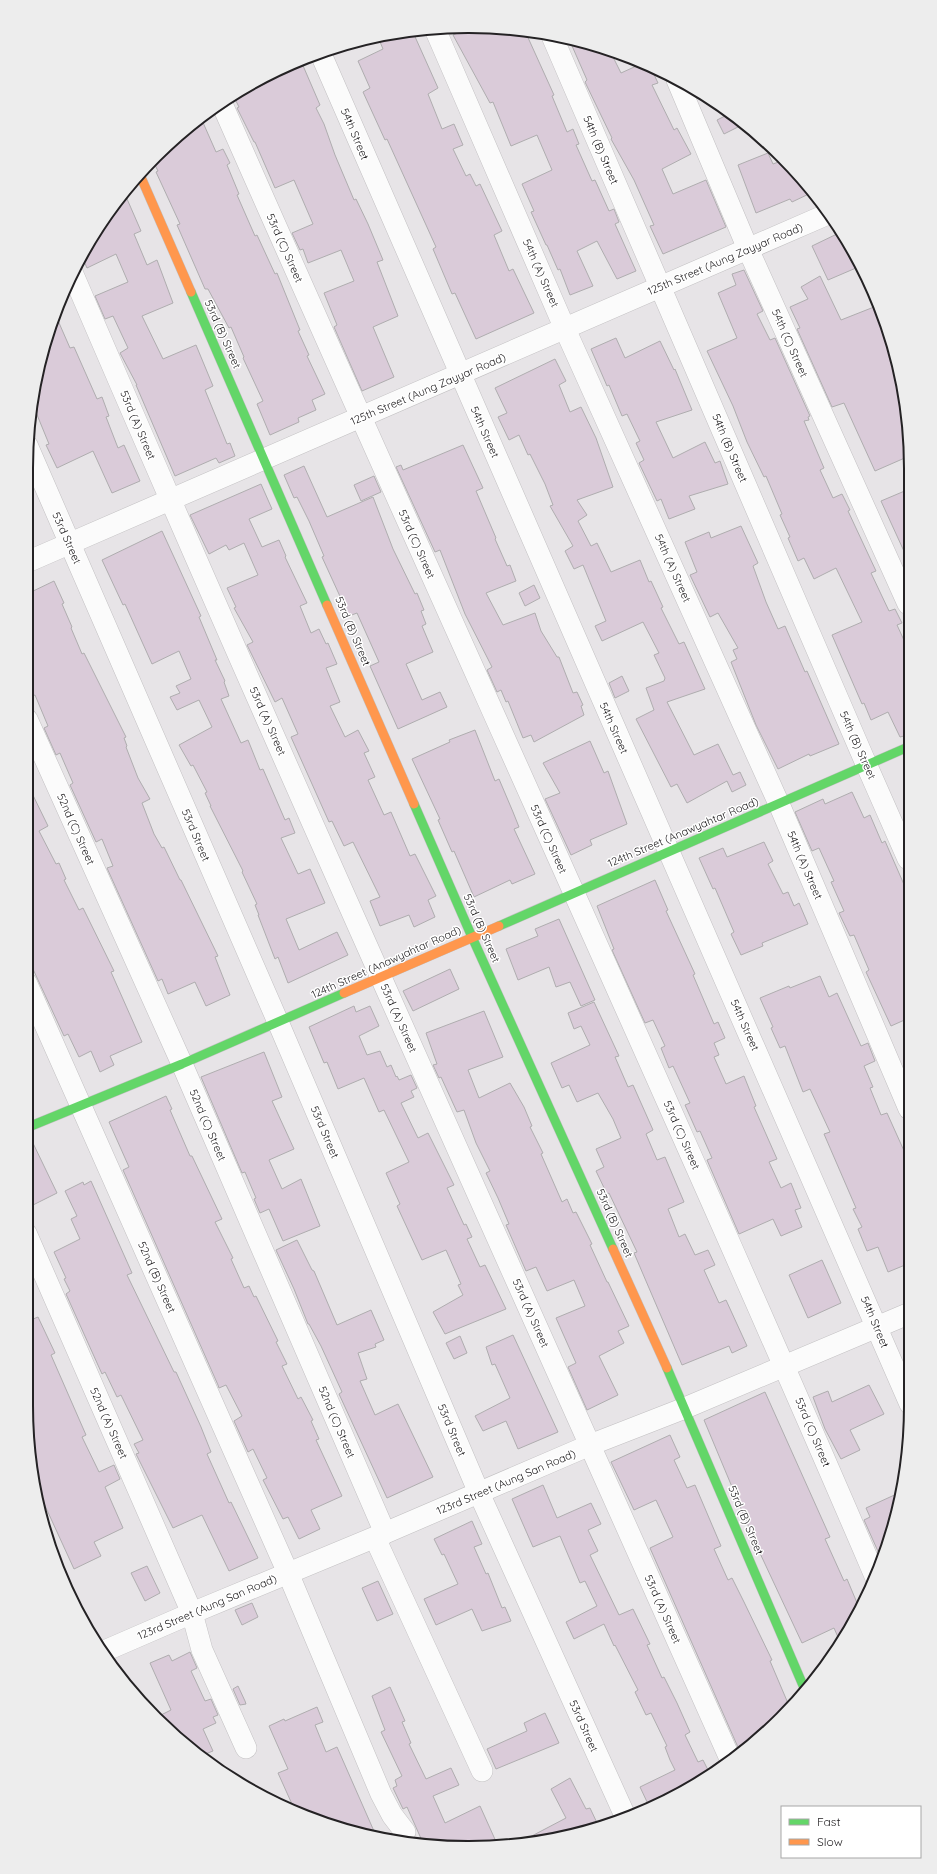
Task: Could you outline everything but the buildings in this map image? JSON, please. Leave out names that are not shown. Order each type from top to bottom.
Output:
[{"type":"street","name":"54th (A) Street","points":[[436,34],[565,329],[779,804],[904,1097]]},
{"type":"street","name":"54th (B) Street","points":[[554,41],[866,766],[904,850]]},
{"type":"street","name":"54th Street","points":[[323,58],[904,1390]]},
{"type":"street","name":"54th (C) Street","points":[[680,88],[748,249],[904,595]]},
{"type":"street","name":"53rd (C) Street","points":[[224,108],[360,418],[785,1366],[872,1569]]},
{"type":"street","name":"53rd (B) Street","points":[[142,180],[472,937],[685,1408],[803,1685]]},
{"type":"street","name":"125th Street (Aung Zayyar Road)","points":[[33,559],[823,216]]},
{"type":"street","name":"53rd (A) Street","points":[[76,281],[170,500],[380,977],[728,1755]]},
{"type":"street","name":"53rd Street","points":[[33,460],[278,1022],[479,1493],[623,1812]]},
{"type":"street","name":"52nd (C) Street","points":[[33,732],[182,1064],[380,1536],[482,1771]]},
{"type":"street","name":"124th Street (Anawyahtar Road)","points":[[33,1125],[80,1104],[182,1064],[904,749]]},
{"type":"street","name":"52nd (B) Street","points":[[33,998],[288,1573],[381,1794],[392,1815],[405,1832]]},
{"type":"street","name":"52nd (A) Street","points":[[33,1249],[192,1613],[202,1650],[246,1748]]},
{"type":"street","name":"123rd Street (Aung San Road)","points":[[108,1649],[192,1613],[380,1536],[590,1445],[685,1408],[904,1316]]},
{"type":"traffic: fast","points":[[191,292],[327,605]]},
{"type":"traffic: fast","points":[[499,926],[904,749]]},
{"type":"traffic: fast","points":[[414,804],[472,937],[613,1249]]},
{"type":"traffic: fast","points":[[33,1125],[182,1064],[344,993]]},
{"type":"traffic: fast","points":[[667,1368],[803,1685]]},
{"type":"traffic: slow","points":[[142,180],[191,292]]},
{"type":"traffic: slow","points":[[327,605],[414,804]]},
{"type":"traffic: slow","points":[[344,993],[499,926]]},
{"type":"traffic: slow","points":[[613,1249],[667,1368]]}]
